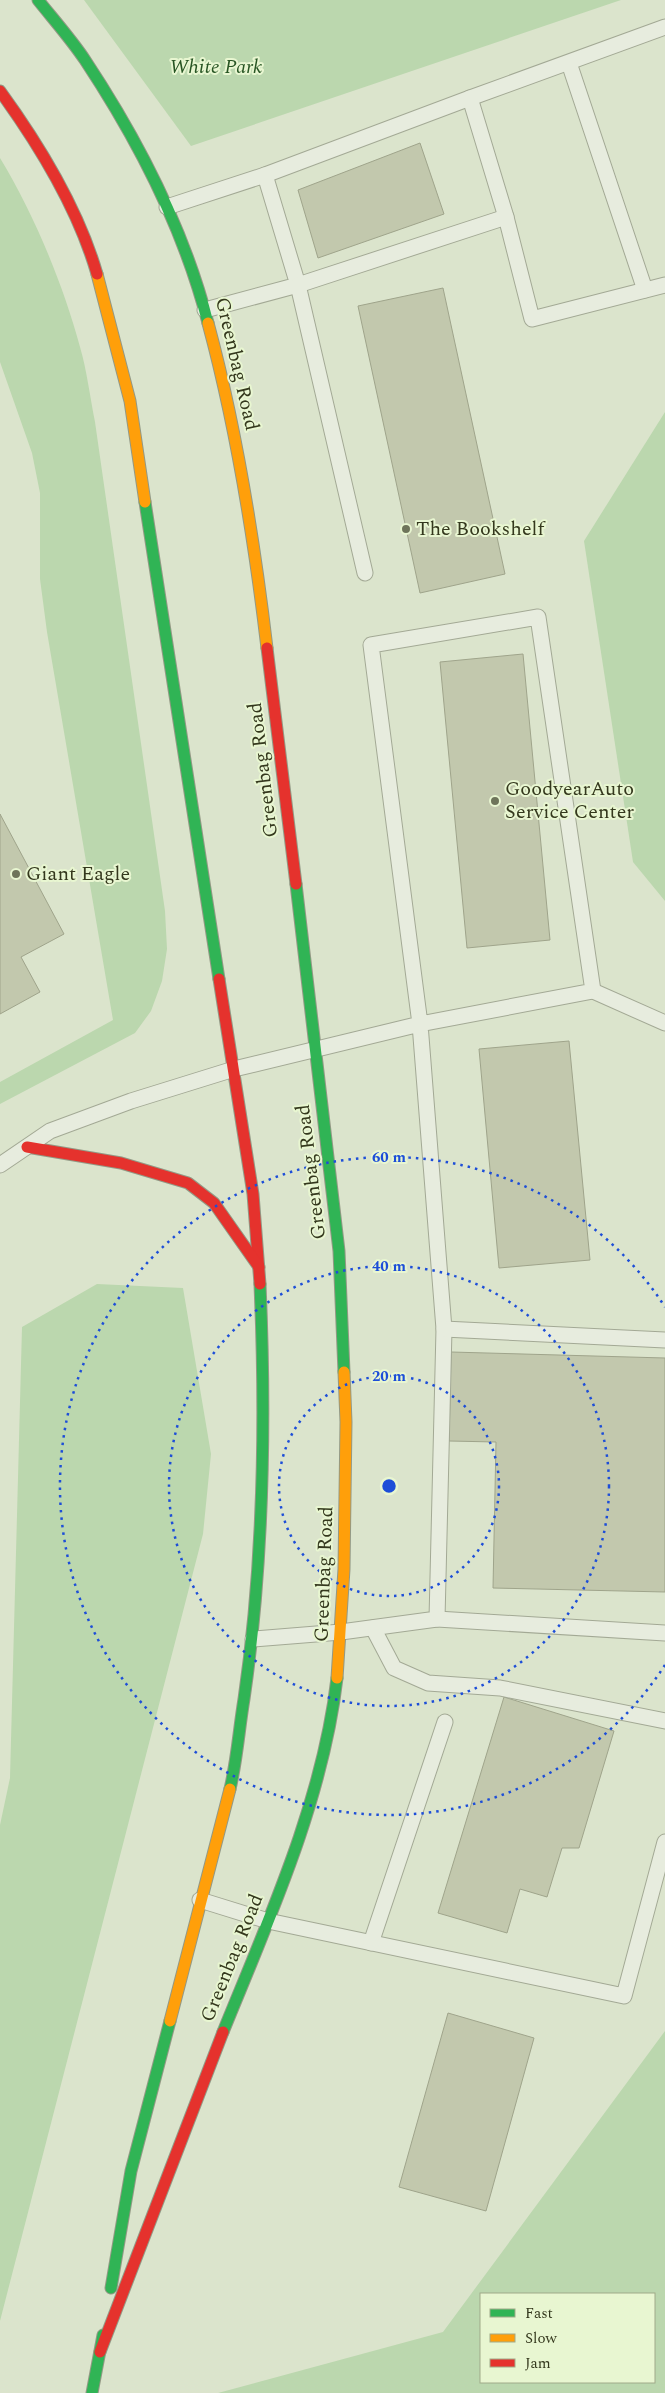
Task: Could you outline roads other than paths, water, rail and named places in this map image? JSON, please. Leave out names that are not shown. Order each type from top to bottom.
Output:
[{"type":"main road","name":"Greenbag Road","points":[[38,0],[84,58],[100,83],[130,132],[167,207],[199,287],[227,392],[255,549],[316,1050],[339,1251],[346,1422],[341,1632],[333,1717],[314,1793],[268,1921],[209,2066],[100,2352]]},
{"type":"main road","name":"Greenbag Road","points":[[0,91],[35,139],[88,243],[112,327],[130,401],[181,741],[253,1194],[259,1267],[264,1378],[262,1478],[253,1639],[231,1783],[131,2171],[92,2393]]},
{"type":"main road","points":[[27,1147],[121,1163],[188,1183],[214,1203],[259,1267]]},
{"type":"lane","points":[[167,207],[266,175],[665,27]]},
{"type":"lane","points":[[569,62],[645,290]]},
{"type":"lane","points":[[470,98],[506,217],[532,319],[665,285]]},
{"type":"lane","points":[[266,175],[298,285],[365,573]]},
{"type":"lane","points":[[205,310],[298,285],[506,217]]},
{"type":"lane","points":[[437,1619],[444,1329],[420,1024],[371,645],[538,617],[593,991]]},
{"type":"lane","points":[[0,1165],[50,1131],[131,1101],[234,1069],[420,1024],[593,991],[665,1023]]},
{"type":"lane","points":[[444,1329],[665,1340]]},
{"type":"lane","points":[[253,1639],[341,1632],[437,1619],[665,1633]]},
{"type":"lane","points":[[373,1628],[394,1668],[428,1683],[500,1688],[665,1721]]},
{"type":"lane","points":[[371,1943],[445,1722]]},
{"type":"lane","points":[[200,1900],[268,1921],[624,1996],[665,1842]]},
{"type":"place","name":"The Bookshelf","points":[[406,529]]},
{"type":"place","name":"GoodyearAuto Service Center","points":[[495,801]]},
{"type":"place","name":"Giant Eagle","points":[[16,874]]},
{"type":"park label","name":"White Park","points":[[216,67]]}]
